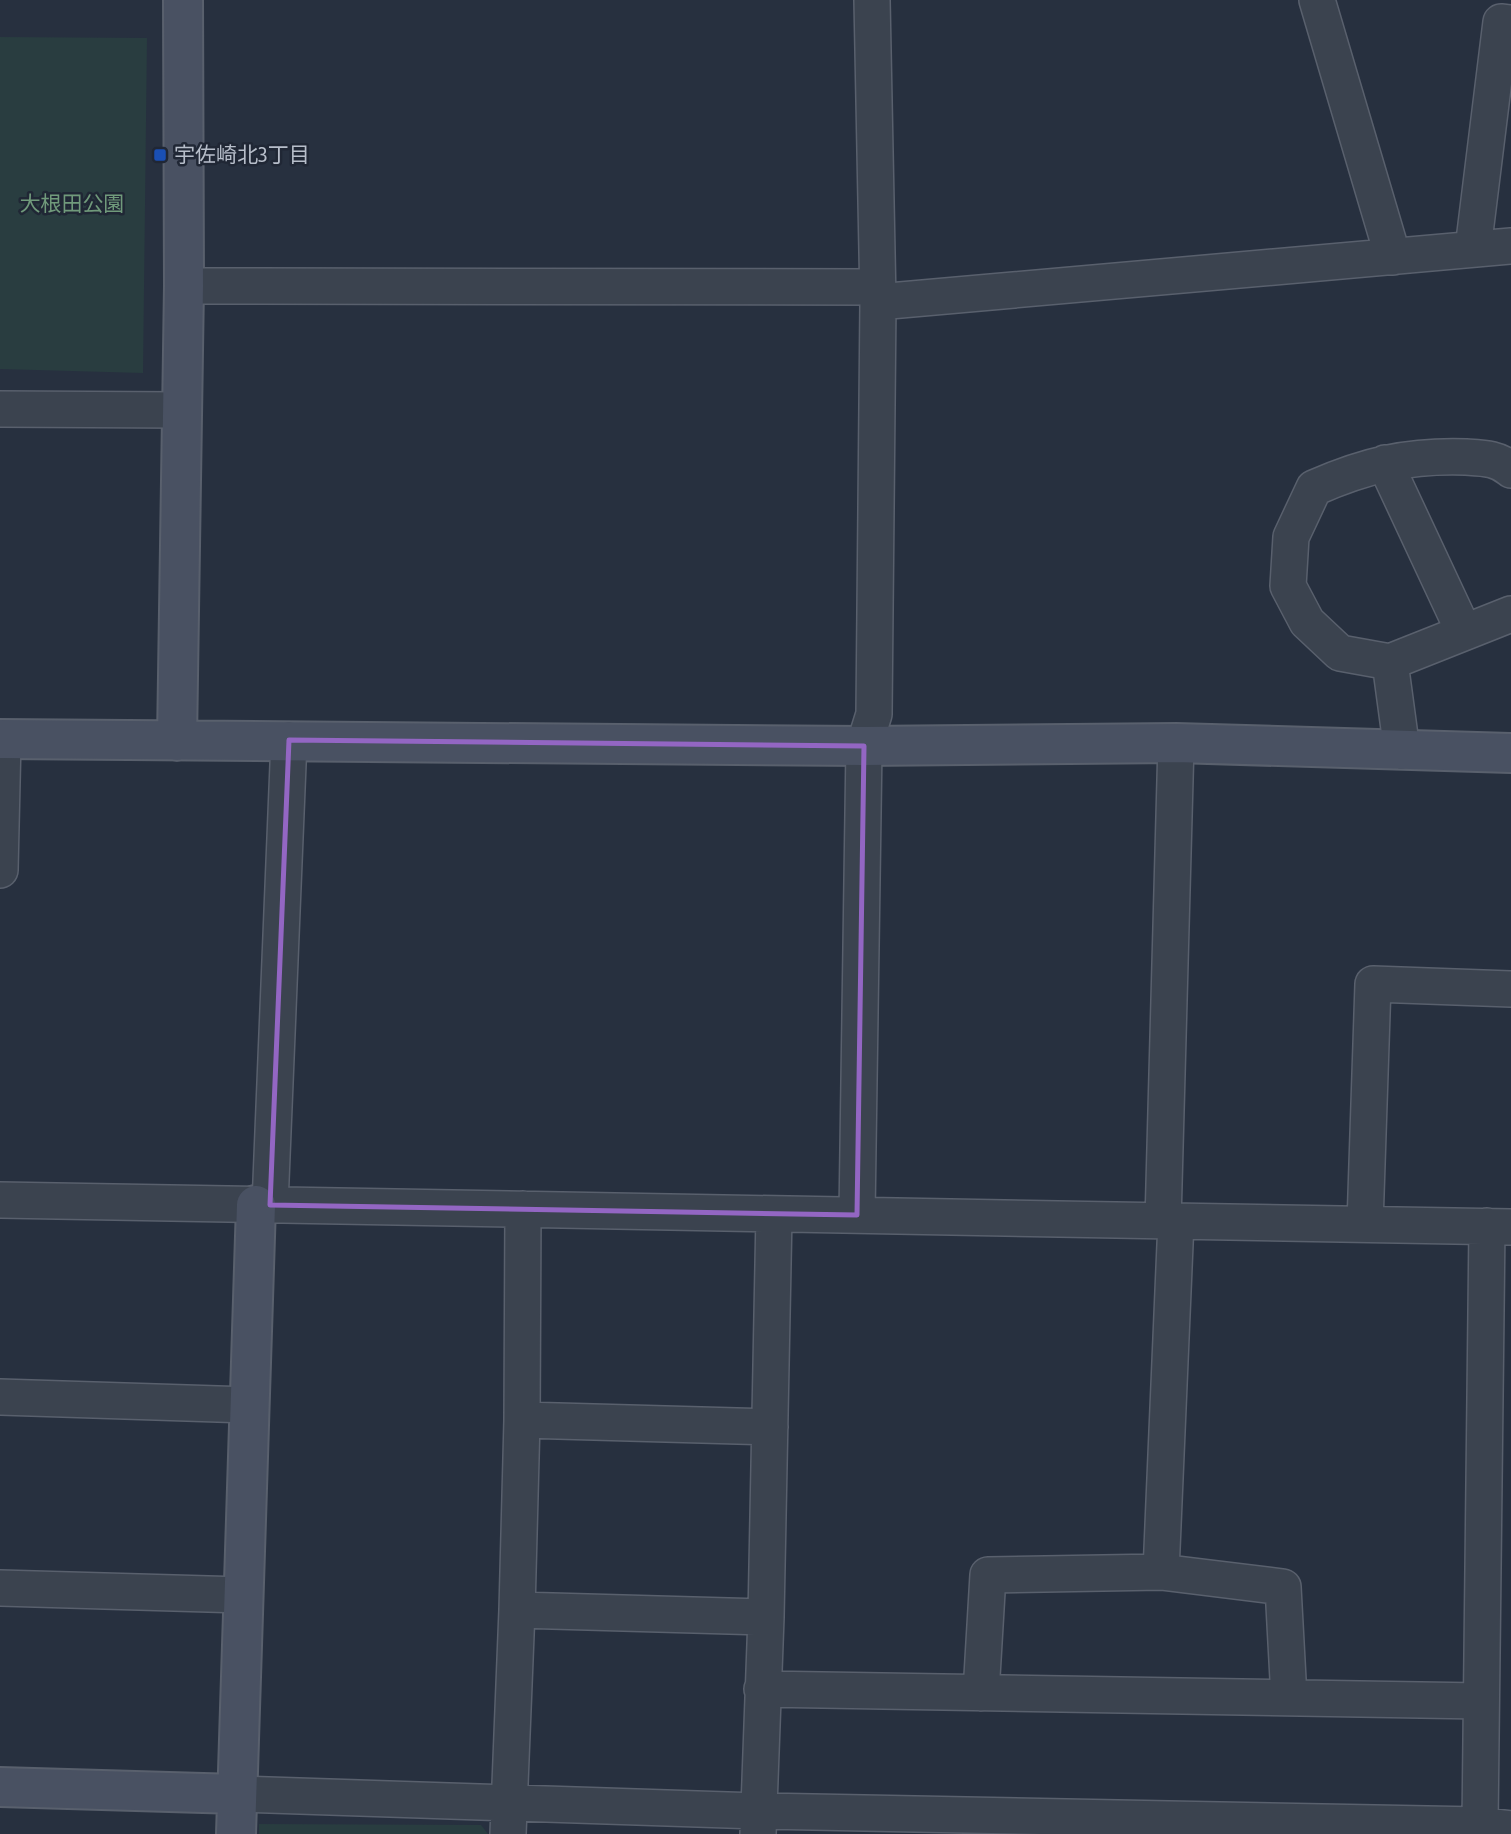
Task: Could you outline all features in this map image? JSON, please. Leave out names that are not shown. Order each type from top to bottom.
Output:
[{"type":"street","points":[[177,740],[184,286],[183,0]]},
{"type":"street","points":[[857,1215],[864,746],[874,713],[878,294],[872,0]]},
{"type":"street","points":[[1317,0],[1393,257]]},
{"type":"street","points":[[1474,249],[1501,22],[1511,23]]},
{"type":"street","points":[[184,286],[878,294],[1511,246]]},
{"type":"street","points":[[0,410],[181,410]]},
{"type":"street","points":[[1511,470],[1501,461],[1430,456],[1385,463],[1348,473],[1314,488],[1291,537],[1289,586],[1307,622],[1340,653],[1390,662],[1511,614]]},
{"type":"street","points":[[1385,463],[1464,632]]},
{"type":"street","points":[[1390,662],[1402,751]]},
{"type":"street","points":[[0,870],[2,739],[864,746],[1176,743],[1511,753]]},
{"type":"street","points":[[236,1834],[249,1405],[289,740]]},
{"type":"street","points":[[1161,1572],[1170,1221],[1176,743]]},
{"type":"street","points":[[1365,1224],[1373,985],[1511,989]]},
{"type":"street","points":[[0,1200],[1499,1227],[1481,1701],[1495,1829],[508,1819],[237,1794],[0,1787]]},
{"type":"street","points":[[508,1819],[522,1420],[523,1209]]},
{"type":"street","points":[[758,1822],[766,1617],[774,1214]]},
{"type":"street","points":[[0,1397],[249,1405]]},
{"type":"street","points":[[522,1420],[770,1427]]},
{"type":"street","points":[[981,1693],[988,1575],[1161,1572],[1283,1587],[1289,1698]]},
{"type":"street","points":[[0,1588],[243,1595]]},
{"type":"street","points":[[517,1610],[766,1617]]},
{"type":"street","points":[[762,1689],[1481,1701]]},
{"type":"highlighted area","points":[[289,740],[864,746],[857,1215],[270,1205]]},
{"type":"green space","name":"大根田公園","points":[[0,37],[147,38],[143,373],[0,369]]},
{"type":"green space","points":[[259,1824],[481,1825],[488,1834],[259,1834]]},
{"type":"place","name":"宇佐崎北3丁目","points":[[160,155]]}]
